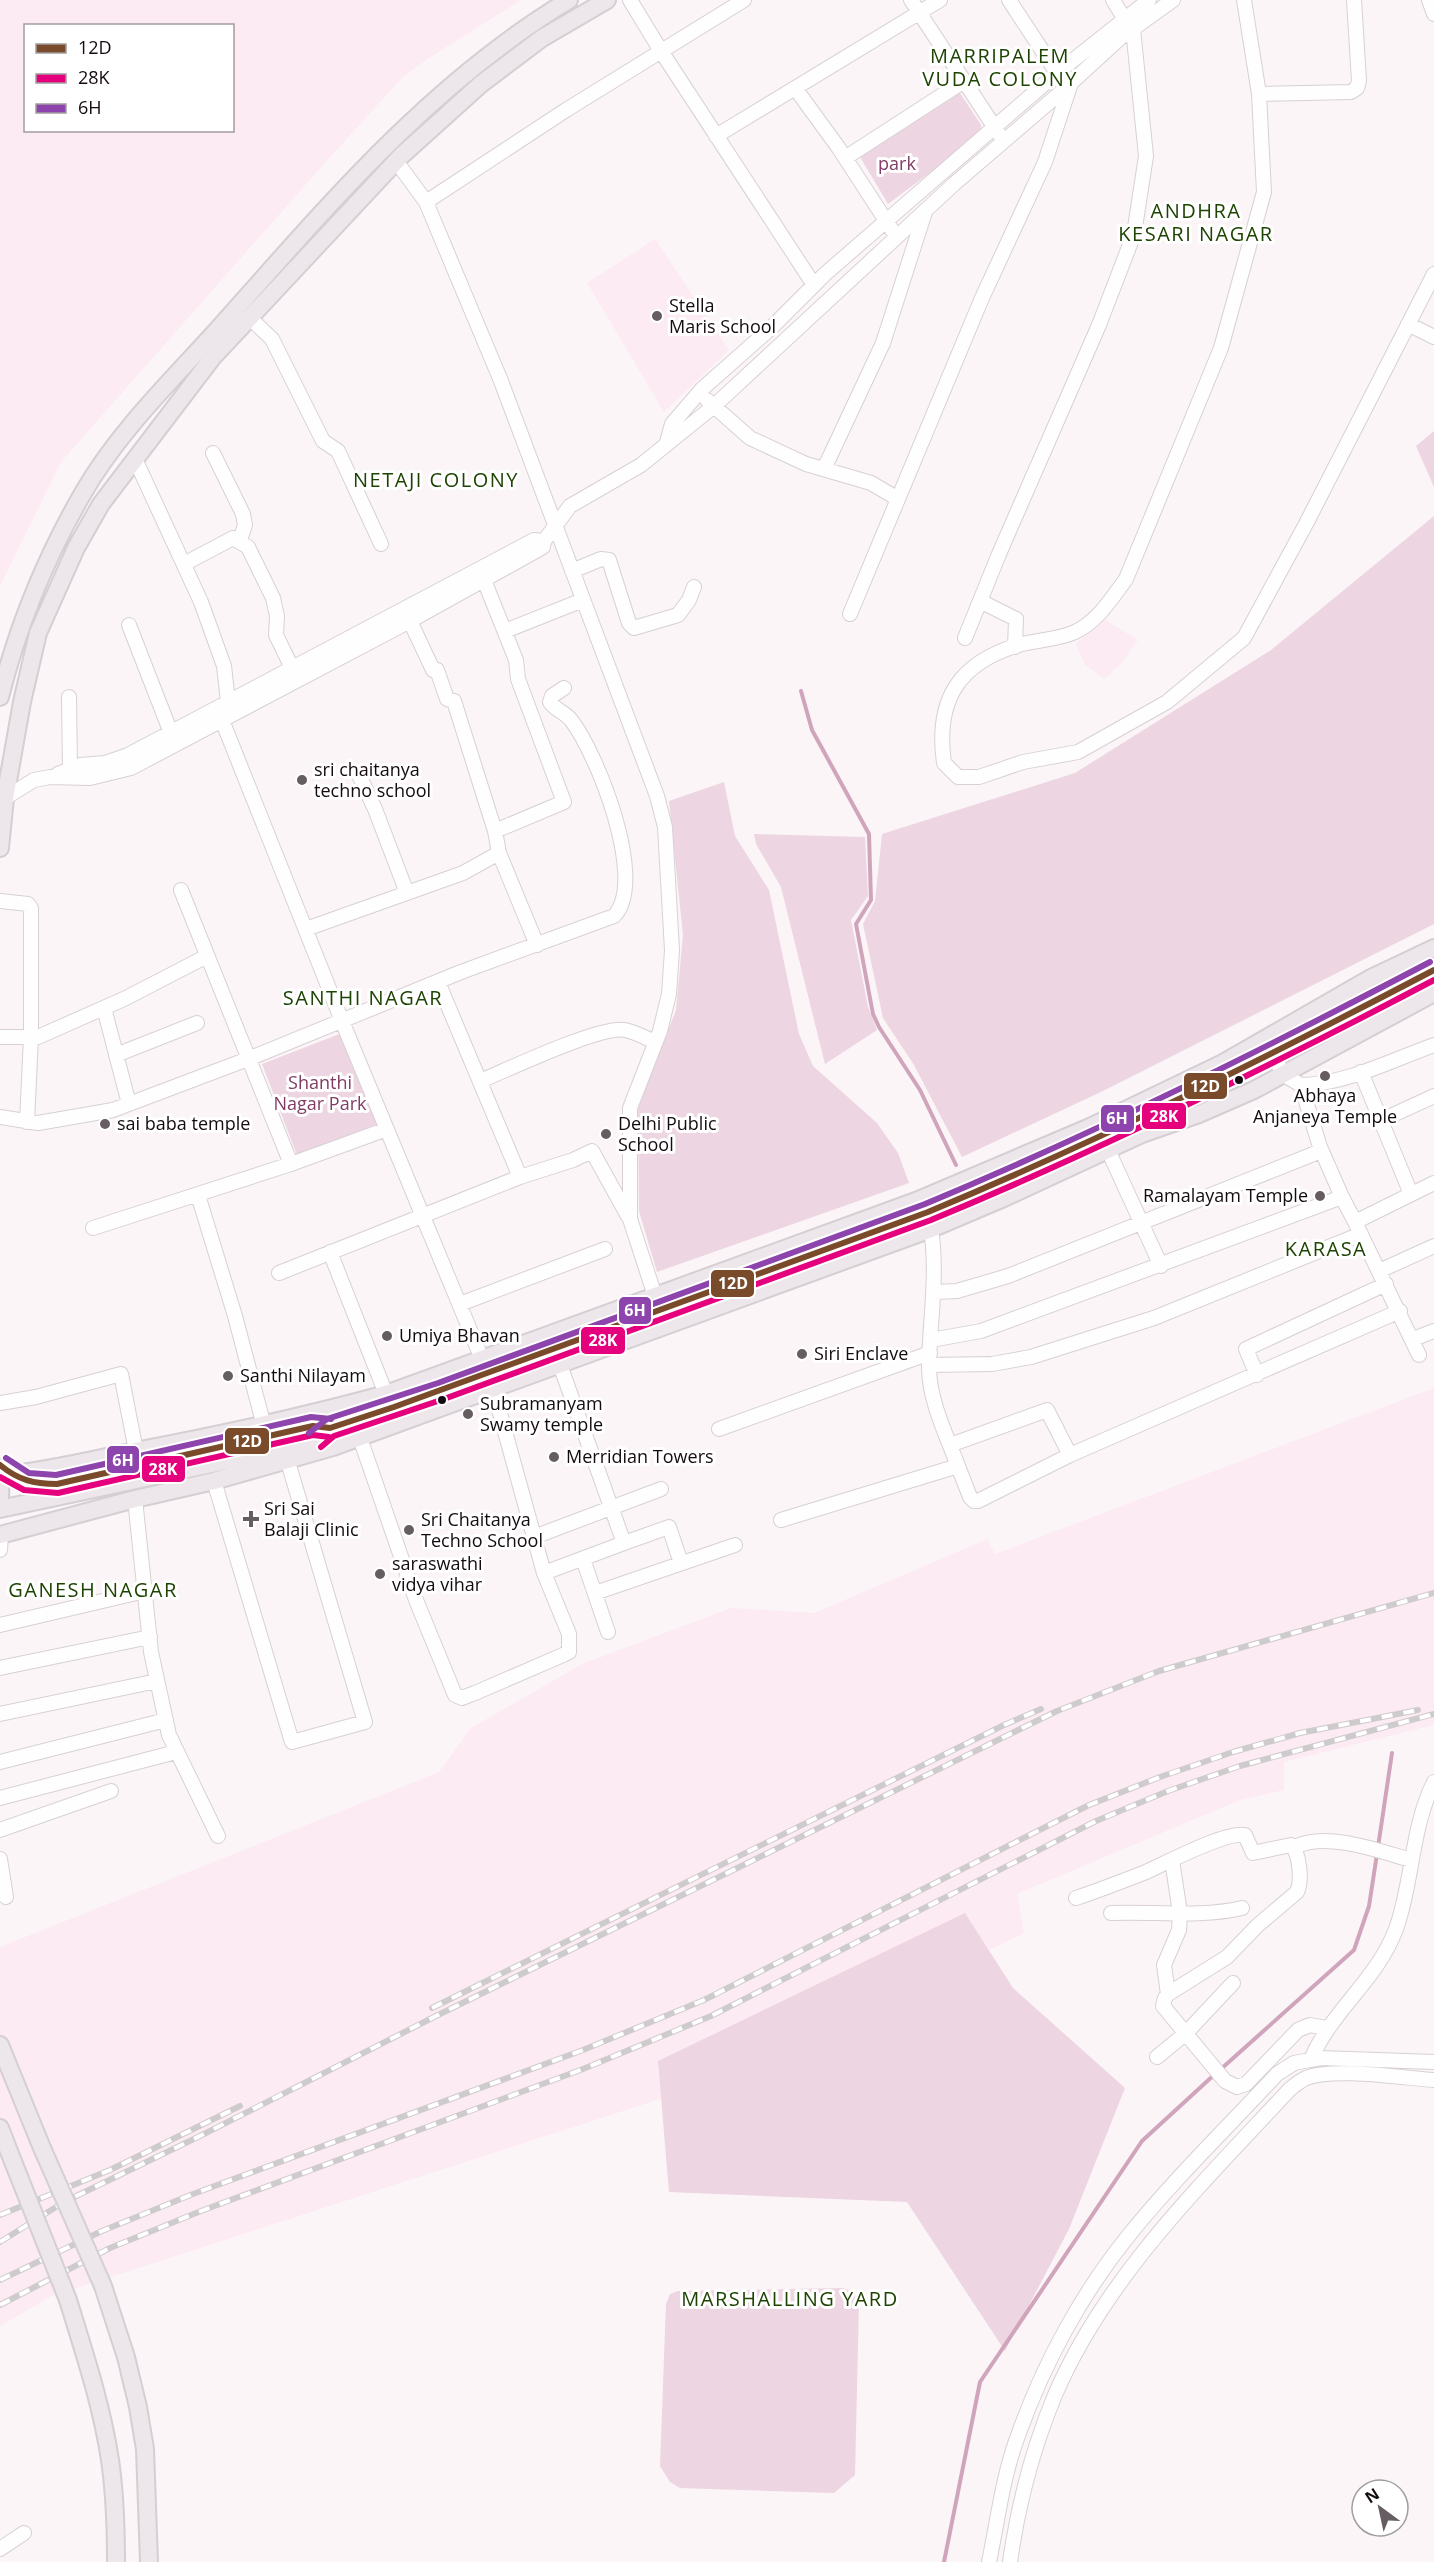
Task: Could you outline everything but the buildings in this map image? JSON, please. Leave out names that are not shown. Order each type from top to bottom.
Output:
[{"type":"main road","points":[[0,697],[11,652],[42,571],[84,491],[118,441],[332,200],[407,124],[461,76],[530,24],[569,0]]},
{"type":"main road","points":[[0,848],[5,798],[22,702],[38,633],[76,548],[101,504],[213,357],[251,319],[396,161],[481,84],[542,38],[607,0]]},
{"type":"main road","points":[[0,1539],[135,1499],[214,1481],[319,1432],[432,1394],[928,1212],[1045,1163],[1208,1087],[1371,978],[1434,948]]},
{"type":"main road","points":[[0,1475],[47,1470],[264,1426],[386,1394],[916,1201],[1090,1127],[1223,1063],[1269,1047],[1434,970]]},
{"type":"main road","points":[[0,1465],[19,1480],[30,1484],[57,1484],[360,1438],[930,1229],[1142,1134],[1199,1114],[1284,1075],[1434,993]]},
{"type":"main road","points":[[0,1509],[286,1448]]},
{"type":"main road","points":[[0,1465],[0,1498]]},
{"type":"main road","points":[[0,2045],[42,2148],[103,2286],[126,2357],[138,2407],[144,2449],[149,2562]]},
{"type":"main road","points":[[0,2128],[68,2300],[91,2374],[110,2460],[116,2529],[116,2562]]},
{"type":"street","points":[[630,0],[814,285]]},
{"type":"street","points":[[426,202],[489,158],[744,0]]},
{"type":"street","points":[[911,0],[1004,141]]},
{"type":"street","points":[[716,135],[940,0]]},
{"type":"street","points":[[1009,0],[1057,73]]},
{"type":"street","points":[[965,638],[1099,325],[1134,234],[1146,156],[1129,24],[1113,0]]},
{"type":"street","points":[[50,777],[90,778],[111,775],[131,768],[410,621],[543,547],[544,541],[570,506],[641,465],[714,406],[954,184],[1071,84],[1149,0]]},
{"type":"street","points":[[667,442],[672,424],[699,392],[772,327],[814,285],[994,127],[1057,73],[1129,24],[1173,0]]},
{"type":"street","points":[[1244,0],[1259,94],[1264,192],[1221,348],[1126,579],[1103,611],[1075,632],[994,654],[969,669],[949,700],[941,721],[941,745],[944,763],[958,777],[979,777],[1023,762],[1078,752],[1167,702],[1244,638],[1307,522],[1433,277]]},
{"type":"street","points":[[1259,94],[1351,92],[1357,88],[1359,81],[1354,0]]},
{"type":"street","points":[[1428,0],[1434,14]]},
{"type":"street","points":[[845,158],[964,81]]},
{"type":"street","points":[[850,614],[982,298],[1045,162],[1071,84]]},
{"type":"street","points":[[795,88],[845,158],[896,237]]},
{"type":"street","points":[[396,161],[426,202],[501,381],[657,796],[665,827],[671,961],[669,994],[655,1042],[630,1108],[630,1219]]},
{"type":"street","points":[[824,469],[883,343],[926,212]]},
{"type":"street","points":[[251,319],[272,339],[323,441],[338,451],[381,544]]},
{"type":"street","points":[[1408,324],[1434,337]]},
{"type":"street","points":[[699,392],[750,438],[806,464],[871,483],[898,499]]},
{"type":"street","points":[[213,453],[243,514],[245,525],[240,540]]},
{"type":"street","points":[[135,459],[184,564],[224,666],[228,702],[222,720],[342,1021],[482,1359]]},
{"type":"street","points":[[184,564],[233,538],[240,540],[248,547],[273,598],[277,616],[276,635],[292,668]]},
{"type":"street","points":[[5,798],[34,780],[50,777],[80,765],[105,763],[128,755],[534,540],[544,541]]},
{"type":"street","points":[[572,571],[601,559],[609,560],[629,622],[634,628],[678,615],[689,600],[694,587]]},
{"type":"street","points":[[484,580],[516,660],[518,679],[564,802],[495,831]]},
{"type":"street","points":[[505,631],[582,600]]},
{"type":"street","points":[[980,601],[1016,619],[1015,647]]},
{"type":"street","points":[[410,621],[432,670],[437,670],[447,699],[454,701],[495,831],[499,853],[537,945]]},
{"type":"street","points":[[129,625],[171,733]]},
{"type":"street","points":[[0,1117],[38,1123],[97,1113],[129,1104],[248,1059],[438,982],[614,916],[625,899],[625,872],[619,828],[603,784],[569,718],[550,702],[552,696],[564,688]]},
{"type":"street","points":[[69,697],[70,769]]},
{"type":"street","points":[[358,773],[375,809],[407,893]]},
{"type":"street","points":[[306,929],[463,873],[499,853]]},
{"type":"street","points":[[181,890],[291,1164]]},
{"type":"street","points":[[0,901],[20,902],[28,904],[31,908],[31,1037],[27,1122]]},
{"type":"street","points":[[0,1037],[38,1036],[104,1008],[207,956]]},
{"type":"street","points":[[438,982],[520,1177]]},
{"type":"street","points":[[104,1008],[129,1104]]},
{"type":"street","points":[[116,1055],[196,1023]]},
{"type":"street","points":[[480,1081],[568,1043],[604,1033],[623,1029],[655,1042]]},
{"type":"street","points":[[1269,1047],[1284,1075],[1301,1085],[1317,1085],[1434,1045]]},
{"type":"street","points":[[1361,1071],[1411,1194]]},
{"type":"street","points":[[1301,1085],[1321,1150],[1342,1197],[1400,1311],[1419,1355]]},
{"type":"street","points":[[1382,1120],[1434,1096]]},
{"type":"street","points":[[93,1228],[291,1164],[387,1129]]},
{"type":"street","points":[[1108,1150],[1161,1266]]},
{"type":"street","points":[[934,1292],[957,1291],[1008,1276],[1321,1150]]},
{"type":"street","points":[[279,1273],[423,1214],[592,1151],[630,1219],[656,1296]]},
{"type":"street","points":[[930,1353],[992,1364],[1031,1357],[1154,1318],[1358,1228],[1411,1194],[1434,1183]]},
{"type":"street","points":[[198,1195],[235,1316],[264,1426]]},
{"type":"street","points":[[719,1429],[930,1353],[981,1331],[1342,1197]]},
{"type":"street","points":[[930,1229],[934,1292],[930,1353],[936,1406],[970,1497],[974,1501],[1070,1455],[1400,1311]]},
{"type":"street","points":[[1379,1270],[1434,1246]]},
{"type":"street","points":[[460,1304],[605,1249]]},
{"type":"street","points":[[330,1252],[386,1394]]},
{"type":"street","points":[[1257,1375],[1246,1348],[1386,1284]]},
{"type":"street","points":[[1413,1339],[1434,1330]]},
{"type":"street","points":[[560,1365],[624,1543]]},
{"type":"street","points":[[0,1403],[36,1397],[121,1374],[136,1451]]},
{"type":"street","points":[[360,1438],[416,1600],[456,1697],[462,1698],[569,1652],[569,1634],[544,1573],[493,1388]]},
{"type":"street","points":[[950,1445],[1047,1410],[1070,1455]]},
{"type":"street","points":[[214,1481],[292,1742],[365,1722],[286,1448]]},
{"type":"street","points":[[780,1520],[958,1466]]},
{"type":"street","points":[[534,1537],[662,1489]]},
{"type":"street","points":[[135,1499],[150,1636],[166,1720],[176,1752],[184,1769],[190,1774],[218,1836]]},
{"type":"street","points":[[544,1573],[669,1527],[681,1563]]},
{"type":"street","points":[[595,1593],[735,1545]]},
{"type":"street","points":[[583,1559],[608,1632]]},
{"type":"street","points":[[0,1625],[145,1591]]},
{"type":"street","points":[[0,1668],[150,1636]]},
{"type":"street","points":[[0,1714],[157,1681]]},
{"type":"street","points":[[0,1761],[35,1755],[166,1720]]},
{"type":"street","points":[[0,1798],[176,1752]]},
{"type":"street","points":[[1311,2059],[1326,2028],[1380,1961],[1396,1928],[1419,1825],[1434,1782]]},
{"type":"street","points":[[0,1830],[111,1791]]},
{"type":"street","points":[[1076,1898],[1214,1841],[1238,1834],[1247,1837],[1253,1853],[1288,1845],[1294,1847],[1302,1843],[1327,1842],[1346,1843],[1411,1860]]},
{"type":"street","points":[[1294,1847],[1299,1878],[1297,1892],[1258,1925],[1227,1957],[1168,1994],[1163,2006],[1225,2081],[1237,2087],[1246,2084],[1298,2030],[1310,2025],[1326,2028]]},
{"type":"street","points":[[0,1859],[6,1897]]},
{"type":"street","points":[[1168,1994],[1164,1965],[1179,1930],[1180,1913],[1172,1860]]},
{"type":"street","points":[[1111,1913],[1207,1914],[1242,1908]]},
{"type":"street","points":[[1157,2057],[1186,2033],[1233,1983]]},
{"type":"street","points":[[989,2562],[1010,2460],[1018,2434],[1057,2347],[1100,2274],[1128,2236],[1190,2164],[1277,2074],[1294,2063],[1311,2059],[1434,2062]]},
{"type":"street","points":[[1010,2562],[1014,2531],[1028,2473],[1056,2393],[1089,2331],[1113,2294],[1141,2255],[1192,2195],[1290,2089],[1305,2078],[1332,2074],[1434,2080]]},
{"type":"street","points":[[0,2549],[24,2533]]},
{"type":"shaded area","points":[[0,0],[521,0],[403,77],[61,462],[0,586]]},
{"type":"shaded area","name":"Stella Maris School","points":[[655,239],[729,350],[664,412],[587,283]]},
{"type":"shaded area","points":[[1104,619],[1138,640],[1120,665],[1104,679],[1085,665],[1076,644]]},
{"type":"shaded area","points":[[1434,1388],[1434,1725],[1284,1762],[1284,1790],[1240,1800],[1017,1894],[1024,1933],[728,2077],[52,2296],[0,2326],[0,1947],[439,1772],[471,1728],[582,1664],[731,1608],[814,1613],[987,1539],[995,1554]]},
{"type":"green space","name":"park","points":[[960,93],[981,125],[981,130],[960,150],[888,204],[860,157]]},
{"type":"green space","points":[[1434,431],[1434,487],[1416,446]]},
{"type":"green space","points":[[1434,516],[1434,924],[1103,1091],[962,1157],[914,1065],[883,1018],[863,924],[875,901],[882,834],[1075,773],[1271,650]]},
{"type":"green space","points":[[724,782],[735,836],[769,890],[799,1034],[813,1066],[877,1123],[898,1153],[909,1183],[657,1272],[639,1211],[638,1108],[676,1010],[683,935],[669,801]]},
{"type":"green space","points":[[754,834],[865,837],[868,896],[851,920],[868,1007],[877,1030],[825,1064],[781,887],[756,844]]},
{"type":"green space","name":"Shanthi Nagar Park","points":[[342,1033],[377,1124],[297,1155],[262,1064]]},
{"type":"green space","points":[[965,1913],[1013,1988],[1125,2088],[1069,2229],[1005,2351],[907,2202],[669,2192],[658,2061]]},
{"type":"green space","points":[[843,2288],[853,2292],[859,2302],[855,2475],[834,2493],[680,2488],[670,2482],[660,2466],[666,2304],[670,2294],[678,2291]]},
{"type":"waterway","points":[[801,691],[812,730],[869,834],[871,900],[856,924],[873,1014],[920,1090],[956,1165]]},
{"type":"waterway","points":[[1378,1847],[1392,1753]]},
{"type":"waterway","points":[[1221,2069],[1354,1950],[1369,1906],[1377,1854]]},
{"type":"waterway","points":[[944,2562],[980,2382],[1142,2141],[1215,2074]]},
{"type":"railway","points":[[0,2242],[64,2202],[436,2016],[1057,1711],[1159,1671],[1434,1593]]},
{"type":"railway","points":[[432,2008],[1004,1725],[1041,1709]]},
{"type":"railway","points":[[0,2280],[102,2231],[193,2194],[583,2050],[704,2000],[1089,1805],[1233,1752],[1300,1733],[1418,1710]]},
{"type":"railway","points":[[0,2305],[110,2248],[201,2211],[583,2069],[711,2016],[1096,1821],[1168,1791],[1240,1766],[1434,1714]]},
{"type":"railway","points":[[0,2215],[110,2170],[240,2106]]},
{"type":"transit line","name":"6H","points":[[309,1433],[327,1419],[438,1383],[925,1204],[1054,1148],[1180,1089],[1430,962]]},
{"type":"transit line","name":"12D","points":[[0,1465],[27,1480],[57,1484],[313,1426],[330,1428],[394,1407],[928,1212],[1184,1097],[1434,970]]},
{"type":"transit line","name":"28K","points":[[321,1447],[334,1436],[444,1399],[931,1220],[1059,1165],[1185,1106],[1434,980]]},
{"type":"transit line","name":"6H","points":[[6,1458],[29,1473],[56,1475],[311,1417],[331,1419]]},
{"type":"transit line","name":"28K","points":[[0,1477],[24,1490],[58,1493],[313,1435],[329,1437]]},
{"type":"place","name":"Stella Maris School","points":[[657,316]]},
{"type":"place","name":"sri chaitanya techno school","points":[[302,780]]},
{"type":"place","name":"Abhaya Anjaneya Temple","points":[[1325,1076]]},
{"type":"place","name":"sai baba temple","points":[[105,1124]]},
{"type":"place","name":"Delhi Public School","points":[[606,1134]]},
{"type":"place","name":"Ramalayam Temple","points":[[1320,1196]]},
{"type":"place","name":"Umiya Bhavan","points":[[387,1336]]},
{"type":"place","name":"Siri Enclave","points":[[802,1354]]},
{"type":"place","name":"Santhi Nilayam","points":[[228,1376]]},
{"type":"place","name":"Subramanyam Swamy temple","points":[[468,1414]]},
{"type":"place","name":"Merridian Towers","points":[[554,1457]]},
{"type":"place","name":"Sri Sai Balaji Clinic","points":[[251,1519]]},
{"type":"place","name":"Sri Chaitanya Techno School","points":[[409,1530]]},
{"type":"place","name":"saraswathi vidya vihar","points":[[380,1574]]},
{"type":"district","name":"MARRIPALEM VUDA COLONY","points":[[1000,68]]},
{"type":"district","name":"ANDHRA KESARI NAGAR","points":[[1196,222]]},
{"type":"district","name":"NETAJI COLONY","points":[[436,480]]},
{"type":"district","name":"SANTHI NAGAR","points":[[363,998]]},
{"type":"district","name":"KARASA","points":[[1326,1249]]},
{"type":"district","name":"GANESH NAGAR","points":[[93,1590]]},
{"type":"district","name":"MARSHALLING YARD","points":[[790,2299]]}]
